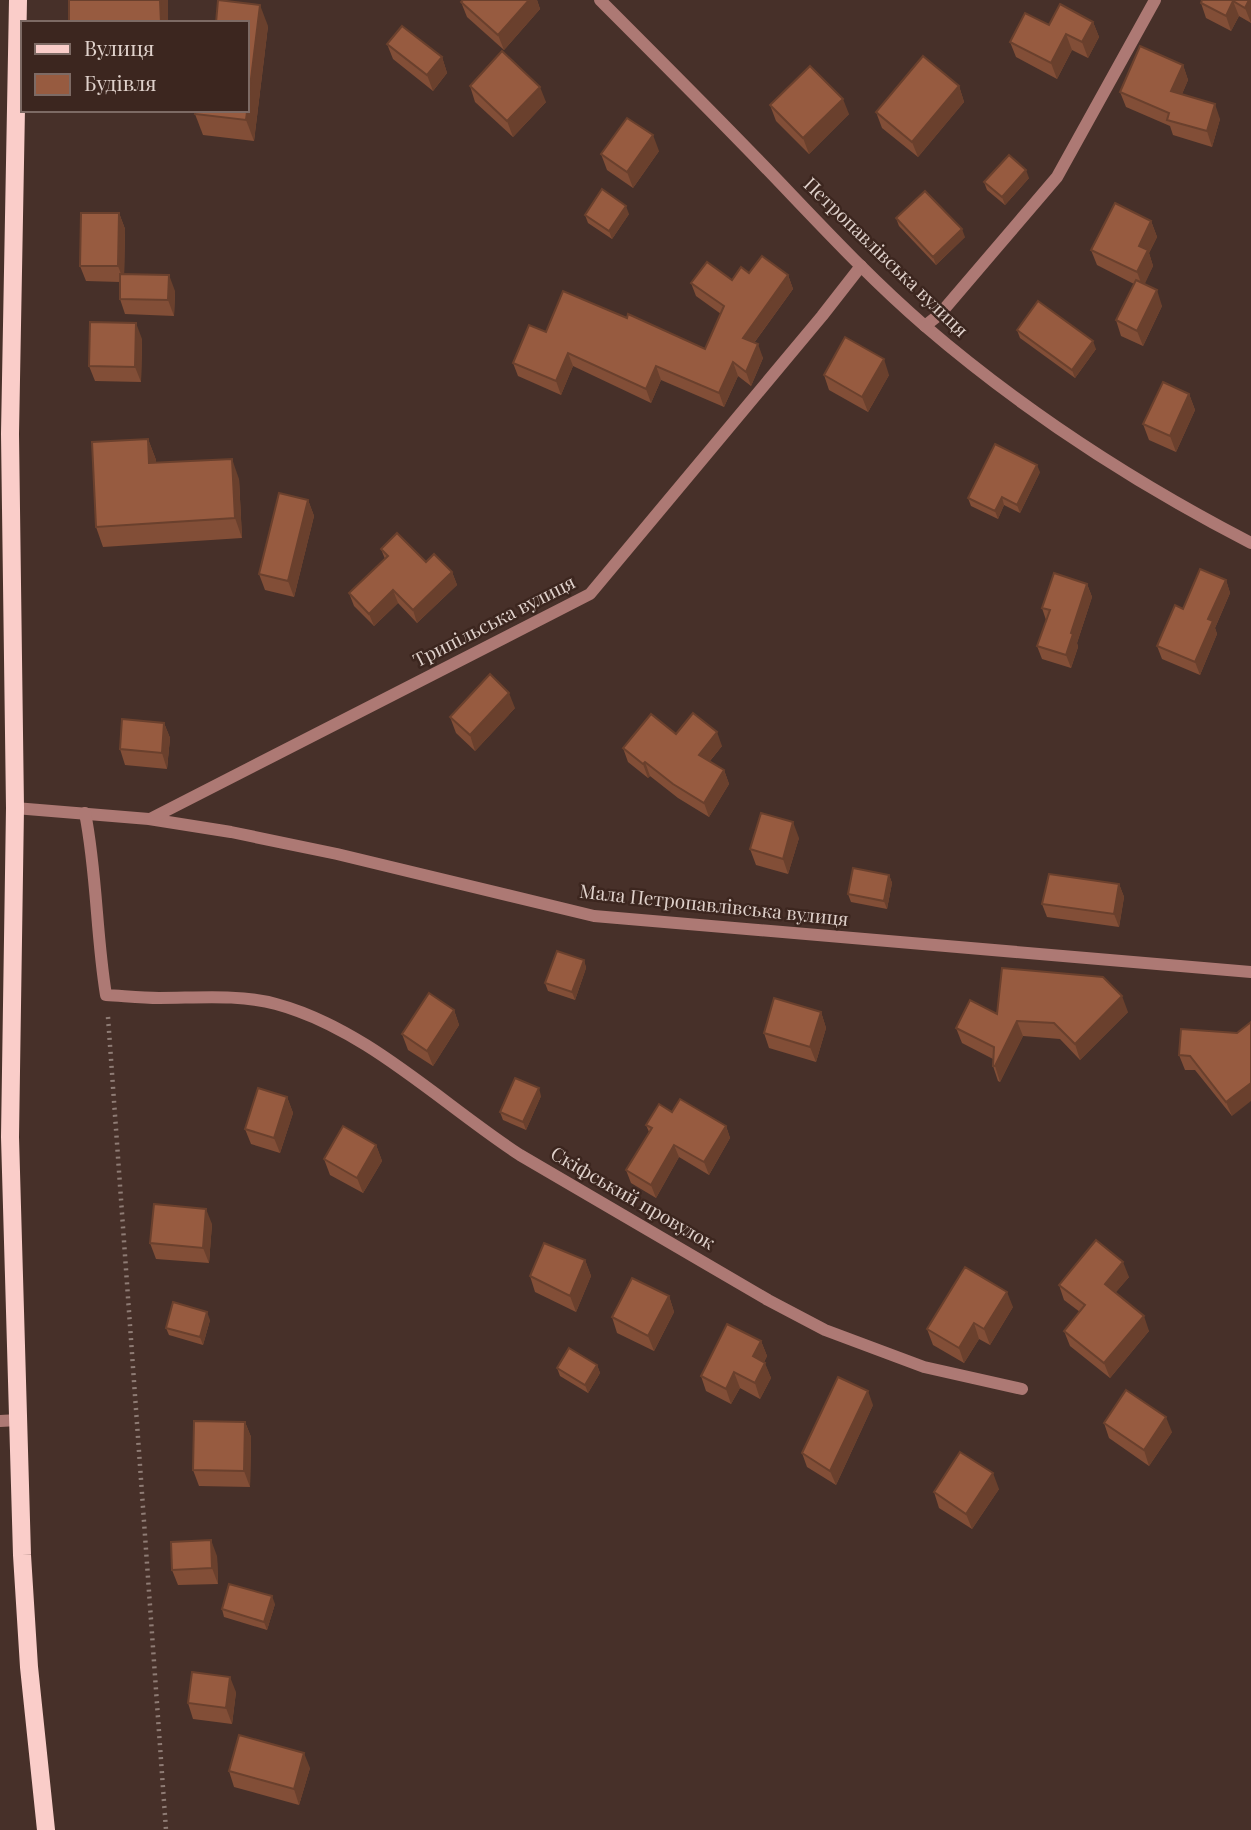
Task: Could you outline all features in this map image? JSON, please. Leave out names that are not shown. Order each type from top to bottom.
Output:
[{"type":"main road","points":[[18,0],[7,709],[15,808],[10,1064],[9,1420],[46,1830]]},
{"type":"street","name":"Петропавлівська вулиця","points":[[600,0],[861,265],[925,326],[990,378],[1080,442],[1160,493],[1251,543]]},
{"type":"street","points":[[925,326],[940,314],[1057,177],[1155,0]]},
{"type":"street","name":"Трипільська вулиця","points":[[149,819],[590,594],[861,265]]},
{"type":"street","name":"Мала Петропавлівська вулиця","points":[[15,808],[149,819],[231,832],[337,854],[594,916],[1251,972]]},
{"type":"street","points":[[85,813],[93,855],[97,928],[106,995]]},
{"type":"street","name":"Скіфський провулок","points":[[106,995],[246,999],[286,1007],[341,1029],[520,1155],[803,1319],[857,1343],[924,1367],[1022,1389]]},
{"type":"path","points":[[106,995],[166,1830]]},
{"type":"building","points":[[69,0],[160,0],[161,21],[69,21]]},
{"type":"building","points":[[218,0],[260,5],[248,104],[248,21],[216,21]]},
{"type":"building","points":[[529,0],[498,35],[461,2]]},
{"type":"building","points":[[1202,0],[1249,0],[1245,8],[1233,1],[1226,16],[1201,3]]},
{"type":"building","points":[[1060,4],[1093,22],[1082,42],[1066,34],[1051,63],[1010,42],[1025,13],[1049,25]]},
{"type":"building","points":[[402,26],[442,57],[427,75],[387,44]]},
{"type":"building","points":[[1140,46],[1183,65],[1171,91],[1215,104],[1207,131],[1167,120],[1169,113],[1120,92]]},
{"type":"building","points":[[502,51],[540,87],[507,121],[470,86]]},
{"type":"building","points":[[923,56],[959,86],[912,142],[876,112]]},
{"type":"building","points":[[810,66],[843,99],[803,138],[770,105]]},
{"type":"building","points":[[196,112],[247,112],[246,120]]},
{"type":"building","points":[[627,118],[653,135],[627,172],[601,154]]},
{"type":"building","points":[[1009,155],[1026,170],[1002,197],[984,182]]},
{"type":"building","points":[[602,189],[626,206],[609,231],[585,215]]},
{"type":"building","points":[[925,191],[962,229],[933,257],[896,218]]},
{"type":"building","points":[[1115,203],[1151,221],[1139,246],[1148,250],[1137,272],[1091,250]]},
{"type":"building","points":[[81,213],[119,213],[118,266],[80,266]]},
{"type":"building","points":[[762,256],[788,275],[743,338],[758,344],[746,372],[733,362],[719,393],[656,366],[646,389],[568,353],[556,381],[513,363],[529,325],[546,332],[563,291],[627,318],[628,314],[705,349],[724,306],[691,283],[707,262],[732,280],[741,267],[749,273]]},
{"type":"building","points":[[120,274],[169,275],[168,300],[120,299]]},
{"type":"building","points":[[1136,280],[1157,290],[1137,331],[1116,320]]},
{"type":"building","points":[[1038,301],[1093,341],[1072,370],[1017,330]]},
{"type":"building","points":[[90,322],[136,323],[135,367],[89,366]]},
{"type":"building","points":[[845,337],[884,359],[862,397],[824,375]]},
{"type":"building","points":[[1163,382],[1189,394],[1170,436],[1143,424]]},
{"type":"building","points":[[148,439],[149,463],[232,459],[235,518],[96,527],[92,442]]},
{"type":"building","points":[[995,444],[1037,465],[1017,505],[1002,497],[995,511],[968,498]]},
{"type":"building","points":[[279,493],[308,500],[288,581],[259,574]]},
{"type":"building","points":[[397,533],[426,562],[434,554],[452,572],[413,610],[393,590],[369,614],[349,593],[388,556],[381,549]]},
{"type":"building","points":[[1200,569],[1226,580],[1208,619],[1213,621],[1195,662],[1157,646],[1175,605],[1183,609]]},
{"type":"building","points":[[1054,573],[1087,584],[1066,655],[1037,646],[1050,610],[1042,608]]},
{"type":"building","points":[[490,674],[509,693],[470,735],[450,717]]},
{"type":"building","points":[[693,713],[717,732],[699,755],[724,770],[704,803],[623,748],[651,714],[676,734]]},
{"type":"building","points":[[122,719],[164,723],[162,753],[120,749]]},
{"type":"building","points":[[761,813],[793,822],[783,859],[750,849]]},
{"type":"building","points":[[853,868],[889,875],[884,901],[848,894]]},
{"type":"building","points":[[1049,874],[1119,884],[1114,914],[1042,904]]},
{"type":"building","points":[[557,951],[584,960],[572,992],[545,983]]},
{"type":"building","points":[[1002,968],[1103,977],[1122,996],[1075,1044],[1054,1023],[1017,1021],[993,1066],[994,1047],[956,1028],[970,1000],[997,1014]]},
{"type":"building","points":[[429,993],[454,1010],[427,1051],[402,1034]]},
{"type":"building","points":[[774,998],[821,1012],[810,1047],[764,1033]]},
{"type":"building","points":[[1251,1022],[1251,1083],[1226,1102],[1190,1056],[1179,1055],[1181,1029],[1237,1033]]},
{"type":"building","points":[[515,1078],[539,1088],[523,1122],[500,1112]]},
{"type":"building","points":[[258,1088],[287,1097],[274,1138],[245,1129]]},
{"type":"building","points":[[680,1099],[726,1126],[704,1162],[674,1145],[651,1185],[626,1170],[652,1128],[646,1125],[659,1104],[672,1112]]},
{"type":"building","points":[[343,1126],[376,1145],[357,1178],[324,1159]]},
{"type":"building","points":[[154,1204],[206,1209],[203,1248],[150,1243]]},
{"type":"building","points":[[1096,1240],[1123,1262],[1105,1284],[1144,1316],[1104,1363],[1064,1331],[1085,1305],[1059,1285]]},
{"type":"building","points":[[544,1243],[585,1260],[570,1296],[530,1276]]},
{"type":"building","points":[[965,1267],[1007,1292],[984,1329],[974,1323],[959,1348],[927,1329]]},
{"type":"building","points":[[632,1278],[669,1296],[648,1336],[612,1317]]},
{"type":"building","points":[[173,1302],[207,1312],[200,1337],[166,1328]]},
{"type":"building","points":[[727,1324],[761,1341],[753,1356],[765,1363],[755,1383],[734,1372],[726,1389],[701,1376]]},
{"type":"building","points":[[569,1348],[597,1365],[585,1385],[557,1368]]},
{"type":"building","points":[[838,1377],[868,1391],[830,1471],[802,1453]]},
{"type":"building","points":[[1126,1390],[1166,1417],[1144,1450],[1104,1423]]},
{"type":"building","points":[[194,1421],[245,1422],[244,1471],[193,1470]]},
{"type":"building","points":[[960,1452],[993,1473],[966,1514],[934,1492]]},
{"type":"building","points":[[211,1540],[212,1568],[172,1570],[171,1542]]},
{"type":"building","points":[[229,1584],[272,1596],[264,1622],[222,1609]]},
{"type":"building","points":[[192,1672],[230,1677],[226,1708],[188,1703]]},
{"type":"building","points":[[239,1735],[304,1753],[294,1789],[229,1771]]}]
